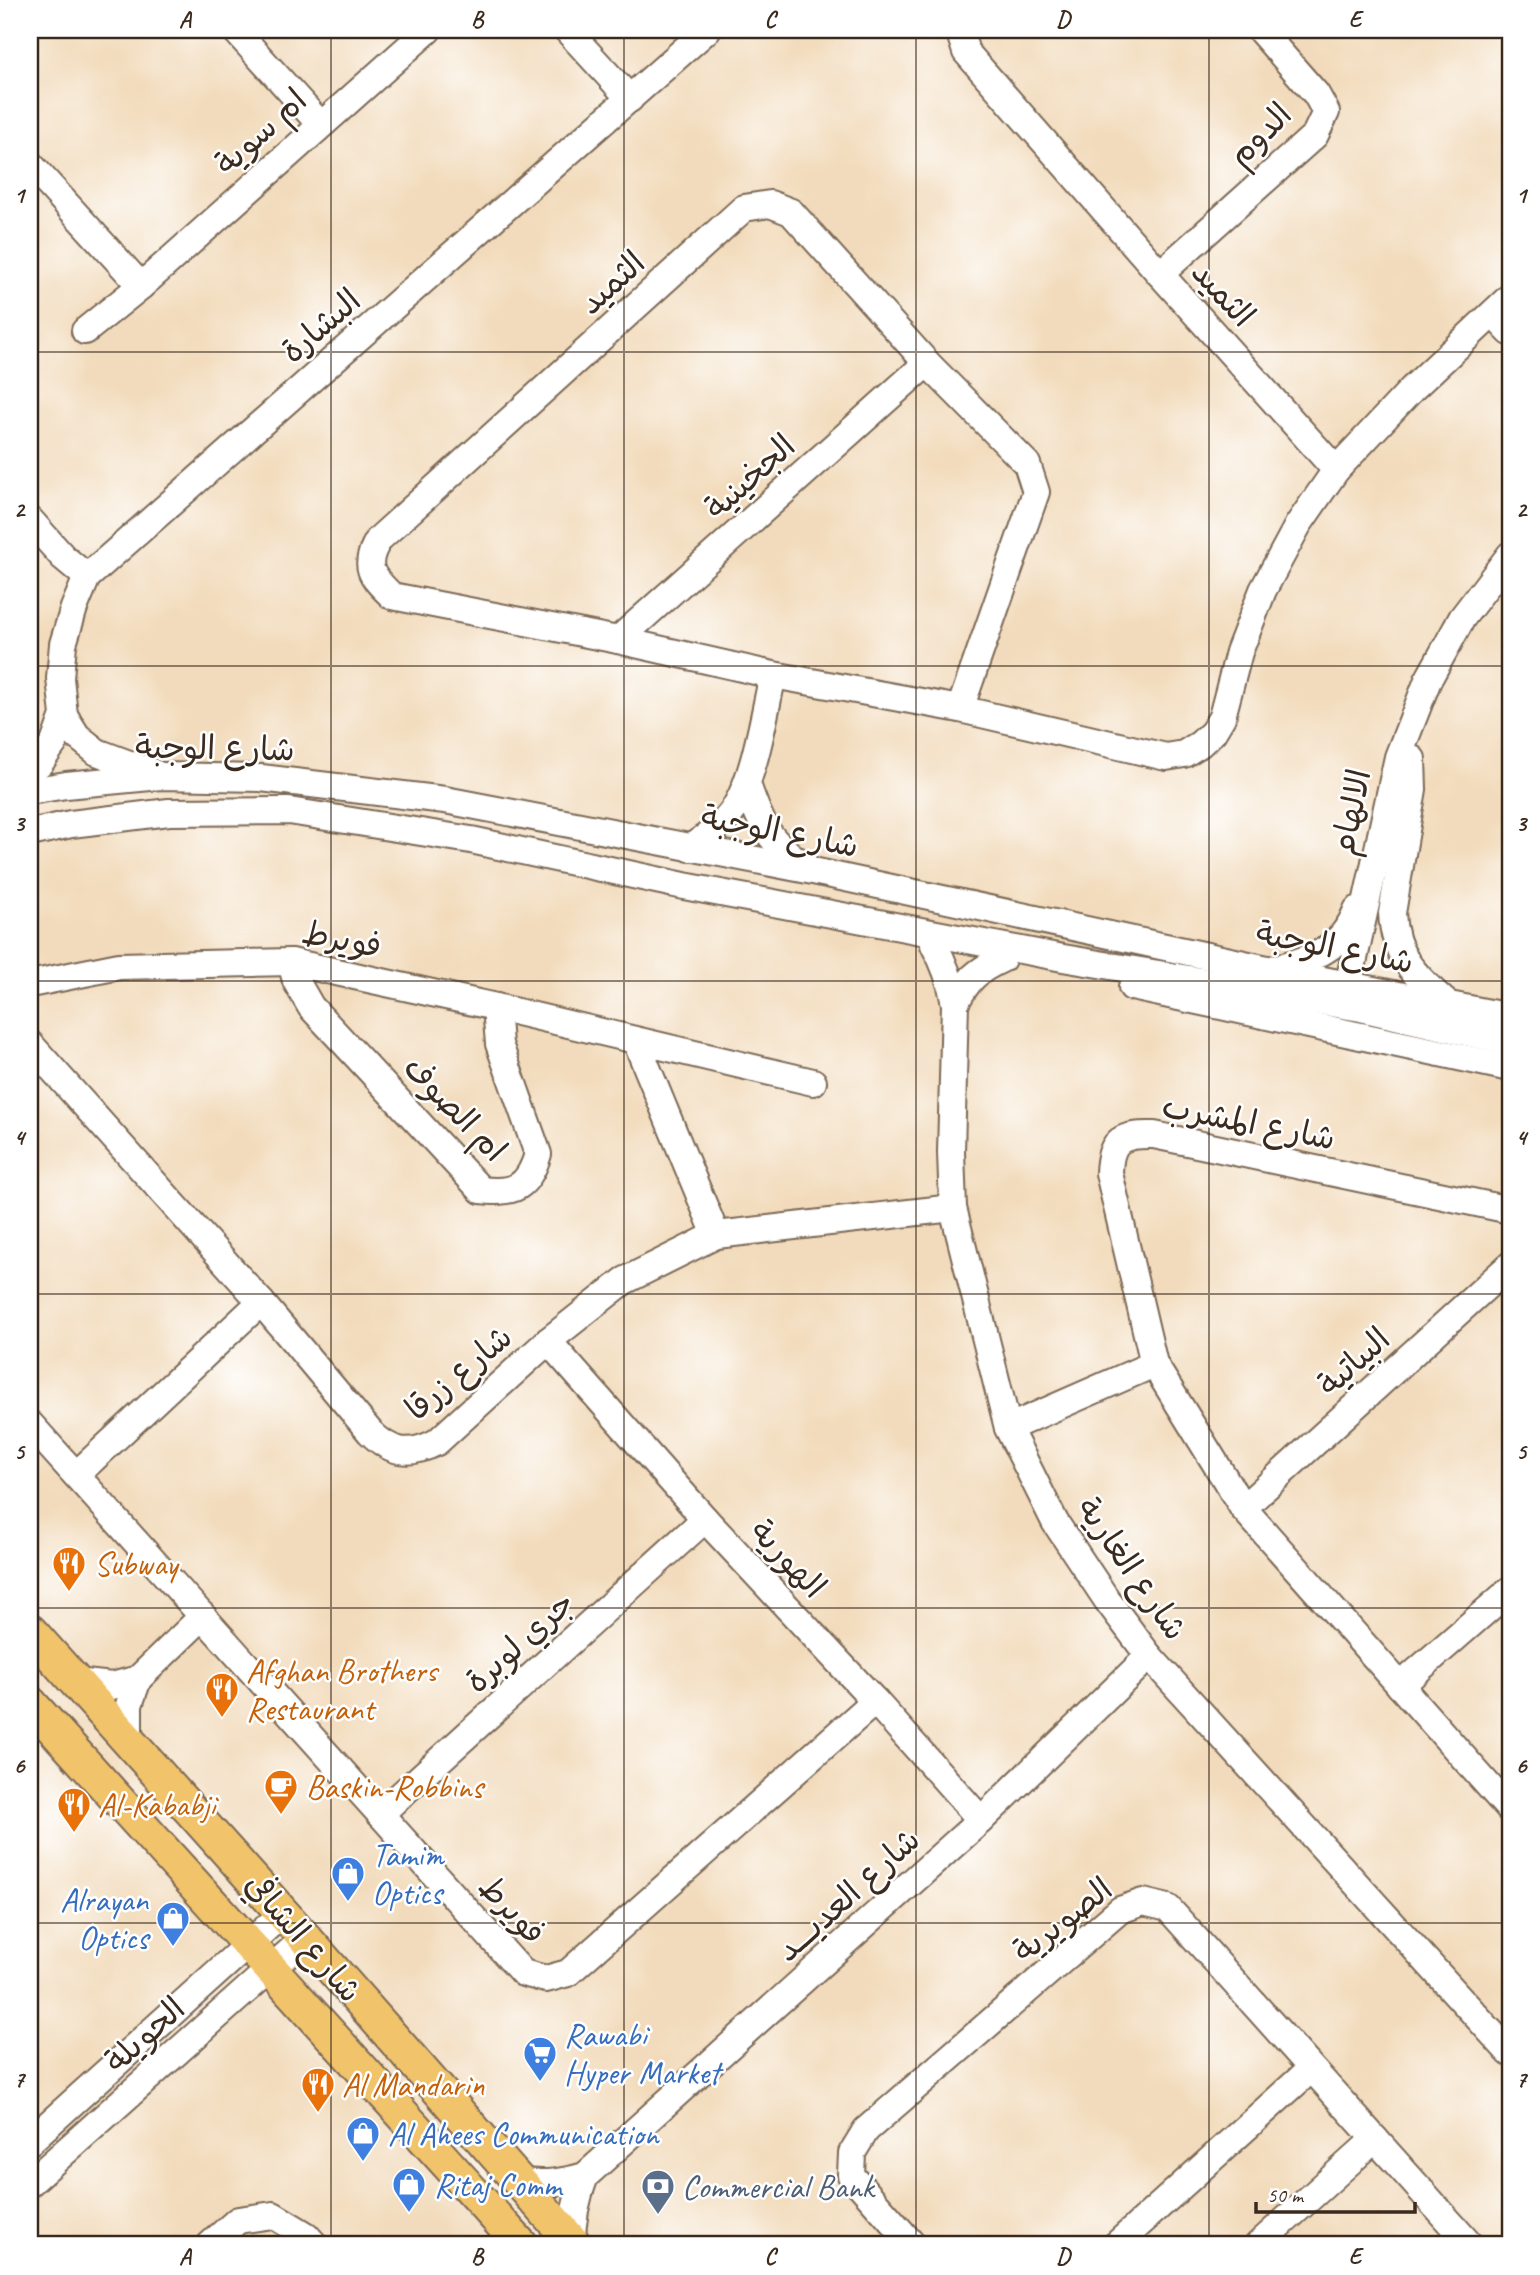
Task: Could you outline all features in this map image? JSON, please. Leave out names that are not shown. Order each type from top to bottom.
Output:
[{"type":"main road","name":"شارع الشافي","points":[[30,1632],[283,1913],[573,2244]]},
{"type":"main road","name":"شارع الشافي","points":[[30,1703],[521,2245]]},
{"type":"street","points":[[235,30],[320,124]]},
{"type":"street","name":"ام سوية","points":[[85,331],[141,286],[428,30]]},
{"type":"street","points":[[567,30],[630,99]]},
{"type":"street","name":"البشارة","points":[[30,771],[40,763],[54,743],[64,715],[60,678],[63,644],[87,577],[707,30]]},
{"type":"street","name":"الثميد","points":[[959,30],[966,52],[1336,470]]},
{"type":"street","name":"الدوم","points":[[1160,274],[1315,135],[1326,112],[1316,94],[1260,30]]},
{"type":"street","points":[[30,164],[141,286]]},
{"type":"street","name":"الثميد","points":[[960,709],[1035,492],[1027,464],[927,363],[791,212],[770,204],[744,208],[379,539],[370,554],[369,567],[376,581],[392,596],[618,640],[774,675],[960,709],[1166,757],[1184,754],[1213,732],[1222,717],[1239,652],[1263,590],[1298,525],[1336,470],[1412,389],[1504,314]]},
{"type":"street","name":"الجخينية","points":[[618,640],[927,363]]},
{"type":"street","points":[[30,520],[63,557],[87,577]]},
{"type":"street","name":"الالهام","points":[[1354,997],[1405,758],[1428,680],[1462,618],[1510,555]]},
{"type":"street","points":[[690,848],[714,832],[733,810],[747,784],[774,675]]},
{"type":"street","points":[[64,715],[77,736],[97,752],[161,776]]},
{"type":"street","points":[[1272,970],[1315,957],[1327,950],[1353,920],[1360,904],[1380,796],[1405,758]]},
{"type":"street","points":[[1405,758],[1413,789],[1392,913],[1393,929],[1404,960],[1413,973],[1446,1003]]},
{"type":"street","name":"شارع الوجبة","points":[[30,792],[66,785],[161,776],[261,778],[445,800],[813,871],[1272,970],[1510,1042]]},
{"type":"street","points":[[747,784],[759,820],[782,850],[813,871]]},
{"type":"street","name":"شارع الوجبة","points":[[30,833],[71,824],[169,812],[289,811],[471,840],[763,903],[887,937],[1002,959],[1510,1068]]},
{"type":"street","name":"شارع الوجبة","points":[[684,886],[1063,958],[1354,997],[1446,1003],[1510,1017]]},
{"type":"street","name":"شارع الغارية","points":[[934,945],[948,973],[955,1004],[951,1152],[953,1208],[1009,1428],[1055,1522],[1107,1601],[1149,1656],[1510,2053]]},
{"type":"street","points":[[955,1004],[965,984],[981,968],[1002,959]]},
{"type":"street","name":"فويرط","points":[[30,984],[119,965],[291,962],[813,1082]]},
{"type":"street","name":"ام الصوف","points":[[291,962],[296,981],[311,1007],[481,1190],[501,1193],[521,1187],[533,1171],[538,1154],[499,1044],[496,1007]]},
{"type":"street","points":[[636,1041],[716,1235]]},
{"type":"street","name":"شارع زرقا","points":[[30,1044],[261,1302],[370,1432],[381,1443],[407,1451],[422,1450],[437,1443],[548,1341],[624,1281],[716,1235],[953,1208]]},
{"type":"street","name":"شارع المشرب","points":[[1510,1210],[1154,1135],[1136,1134],[1120,1140],[1109,1156],[1109,1173],[1154,1364],[1242,1508],[1510,1810]]},
{"type":"street","name":"البياتية","points":[[1242,1508],[1510,1265]]},
{"type":"street","points":[[76,1475],[261,1302]]},
{"type":"street","name":"الهورية","points":[[548,1341],[705,1519],[875,1701],[981,1821]]},
{"type":"street","points":[[1009,1428],[1154,1364]]},
{"type":"street","name":"فويرط","points":[[30,1424],[523,1973],[546,1979],[568,1973],[875,1701]]},
{"type":"street","name":"جري لوبرة","points":[[380,1814],[705,1519]]},
{"type":"street","points":[[1400,1686],[1510,1590]]},
{"type":"street","points":[[129,1741],[130,1705],[138,1679],[203,1616]]},
{"type":"street","name":"شارع العديـــد","points":[[518,2181],[540,2185],[563,2183],[585,2176],[981,1821],[1149,1656]]},
{"type":"street","points":[[76,1682],[112,1686],[138,1679]]},
{"type":"street","name":"الصويرية","points":[[913,2245],[851,2175],[852,2153],[866,2130],[1120,1910],[1143,1902],[1168,1908],[1470,2245]]},
{"type":"street","name":"الحويلة","points":[[30,2141],[283,1913]]},
{"type":"street","name":"الحويلة","points":[[30,2183],[305,1938]]},
{"type":"street","points":[[1116,2245],[1311,2069]]},
{"type":"street","points":[[1258,2245],[1375,2139]]},
{"type":"street","name":"شارع العديـــد","points":[[573,2244],[572,2220],[576,2197],[585,2176]]},
{"type":"street","points":[[209,2245],[238,2220],[274,2215],[306,2235],[315,2245]]},
{"type":"place","name":"Subway","points":[[69,1593]]},
{"type":"place","name":"Afghan Brothers Restaurant","points":[[222,1719]]},
{"type":"place","name":"Baskin-Robbins","points":[[281,1816]]},
{"type":"place","name":"Al-Kababji","points":[[74,1834]]},
{"type":"place","name":"Tamim Optics","points":[[348,1903]]},
{"type":"place","name":"Alrayan Optics","points":[[173,1948]]},
{"type":"place","name":"Rawabi Hyper Market","points":[[540,2083]]},
{"type":"place","name":"Al Mandarin","points":[[318,2114]]},
{"type":"place","name":"Al Ahees Communication","points":[[363,2163]]},
{"type":"place","name":"Ritaj Comm","points":[[409,2214]]},
{"type":"place","name":"Commercial Bank","points":[[658,2216]]}]
